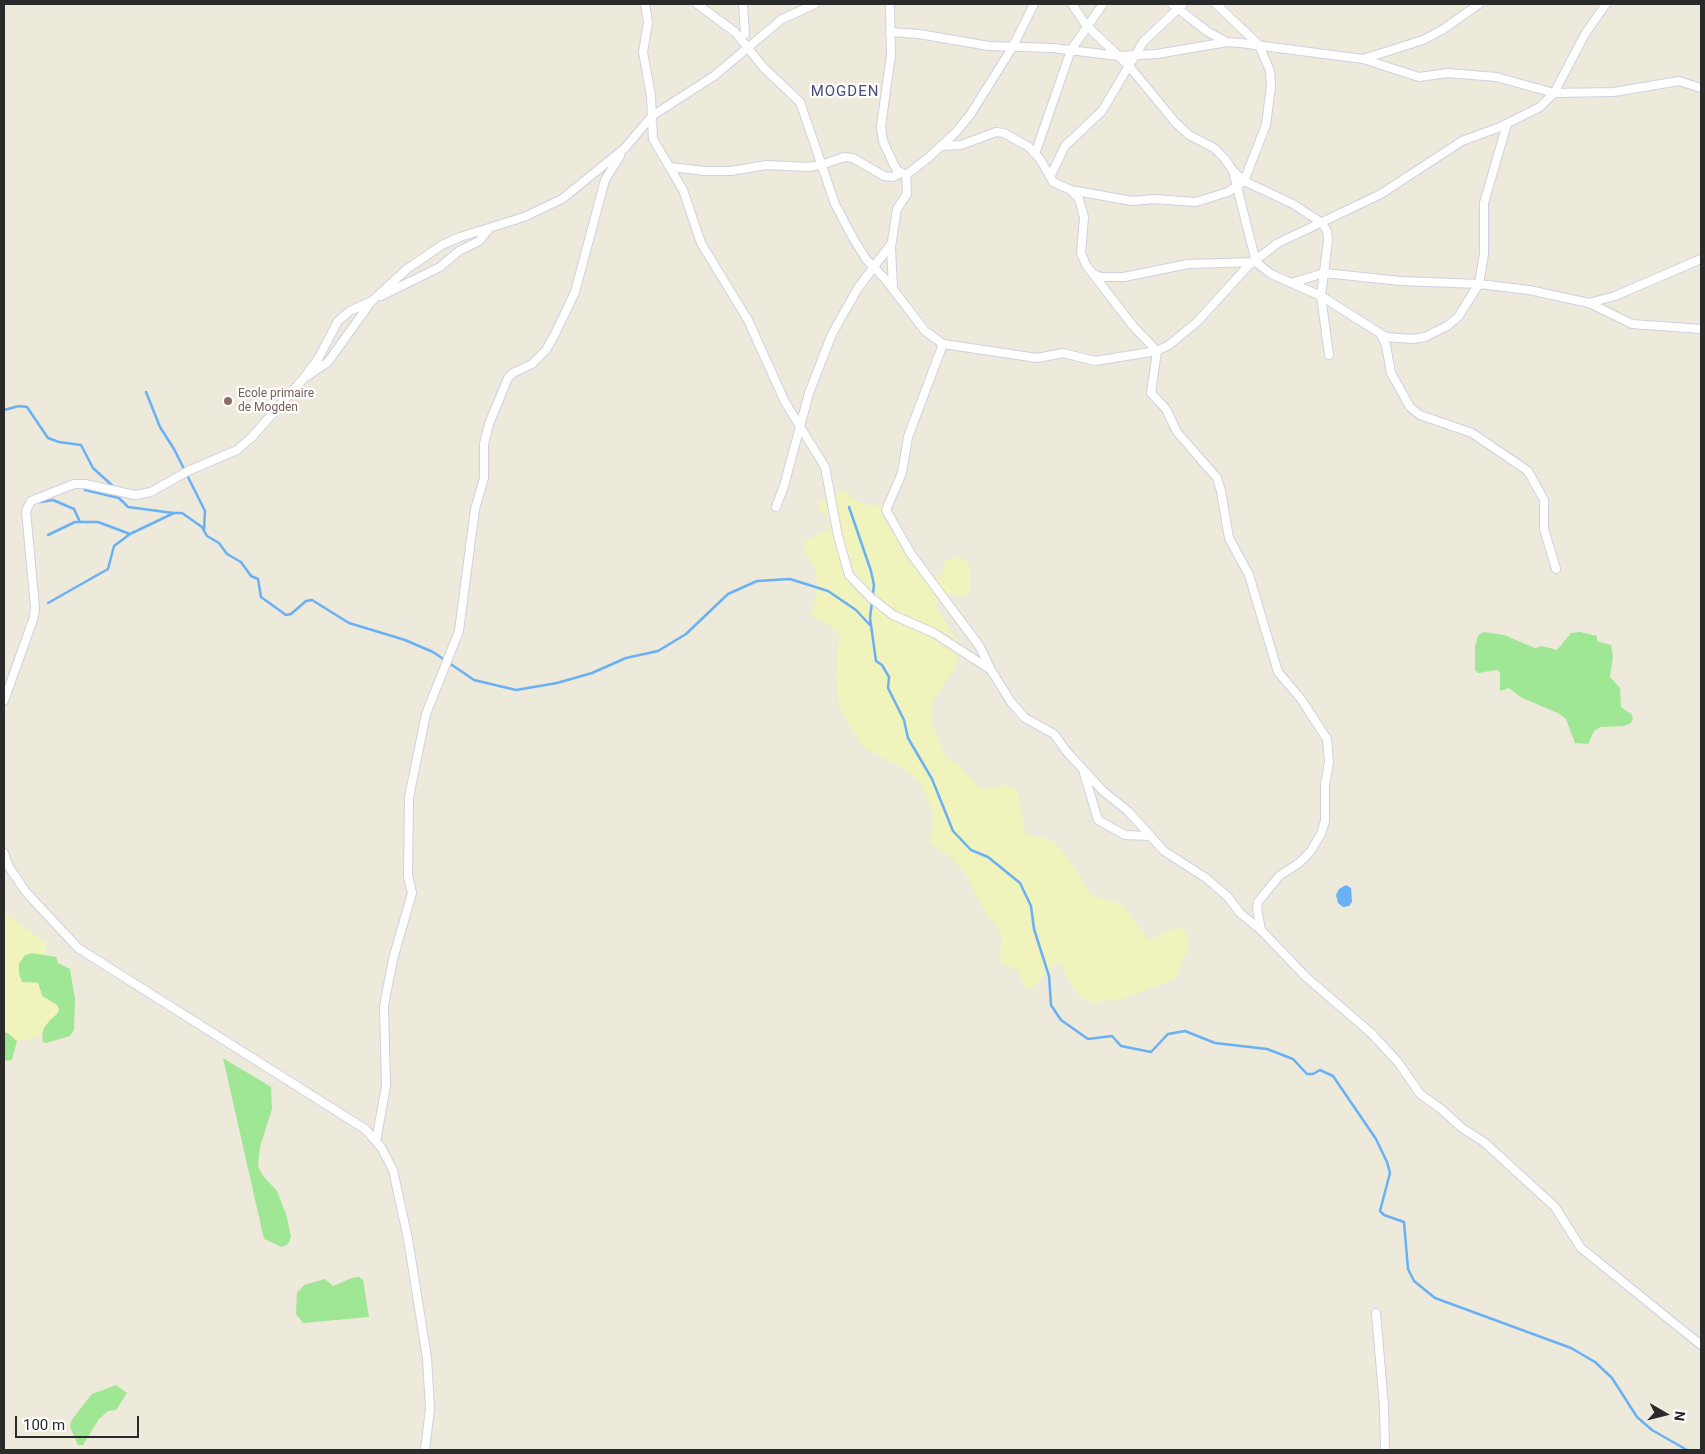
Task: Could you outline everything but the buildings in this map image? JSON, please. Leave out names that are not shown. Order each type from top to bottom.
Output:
[{"type":"street","points":[[645,4],[648,22],[643,52],[651,96],[653,138],[683,190],[701,243],[748,320],[784,402],[825,467],[838,536],[849,575],[870,597],[893,615],[934,633],[991,670]]},
{"type":"street","points":[[697,4],[735,32],[764,68],[800,102],[821,165],[840,213],[866,259],[894,290],[925,331],[943,344],[1037,358],[1063,353],[1095,361],[1157,351],[1178,339],[1197,322],[1242,273],[1278,243],[1381,194],[1462,141],[1507,124],[1540,107],[1554,93],[1585,34],[1606,4]]},
{"type":"street","points":[[743,4],[745,34]]},
{"type":"street","points":[[376,1141],[386,1086],[384,1006],[393,959],[412,893],[408,876],[409,797],[426,714],[459,631],[475,509],[484,478],[484,444],[489,424],[508,378],[513,373],[532,364],[546,350],[555,334],[574,292],[605,180],[626,148],[652,116],[714,76],[782,19],[815,4]]},
{"type":"street","points":[[890,4],[891,55],[881,126],[883,141],[893,163],[903,174],[907,194],[897,209],[892,242],[891,269],[894,290]]},
{"type":"street","points":[[670,167],[705,171],[731,171],[766,165],[808,167],[821,165],[836,158],[853,158],[878,175],[890,178],[903,174],[941,146],[970,115],[1012,48],[1034,4]]},
{"type":"street","points":[[1072,4],[1086,26],[1129,66],[1175,122],[1189,134],[1214,148],[1244,181],[1293,204],[1322,223],[1327,231],[1328,240],[1321,296],[1329,355]]},
{"type":"street","points":[[1035,154],[1071,50],[1103,4]]},
{"type":"street","points":[[941,146],[961,145],[996,132],[1004,134],[1035,154],[1053,182],[1071,190],[1132,201],[1154,199],[1196,202],[1236,188],[1244,181],[1266,125],[1270,102],[1270,71],[1259,45],[1216,4]]},
{"type":"street","points":[[1363,59],[1423,40],[1442,30],[1479,4]]},
{"type":"street","points":[[1050,177],[1065,146],[1102,110],[1150,34],[1177,5],[1208,32],[1227,42]]},
{"type":"street","points":[[735,32],[745,34],[763,33]]},
{"type":"street","points":[[890,32],[919,34],[1012,48],[1053,48],[1118,56],[1210,46],[1227,42],[1363,59],[1412,76],[1464,73],[1496,77],[1554,93],[1614,92],[1679,81],[1701,88]]},
{"type":"street","points":[[1233,171],[1256,262],[1271,274],[1321,296],[1381,335],[1399,339],[1425,337],[1447,326],[1458,317],[1479,284],[1484,254],[1485,197],[1507,124]]},
{"type":"street","points":[[303,379],[328,362],[372,301],[407,269],[442,245],[490,227],[524,217],[562,199],[626,148]]},
{"type":"street","points":[[1071,190],[1079,199],[1083,208],[1082,254],[1086,265],[1133,326],[1157,351]]},
{"type":"street","points":[[4,701],[34,617],[35,607],[26,511],[31,502],[74,484],[85,484],[135,495],[162,488],[188,471],[237,450],[303,379],[318,359],[338,321],[350,311],[440,267],[459,252],[479,241],[490,227]]},
{"type":"street","points":[[776,507],[784,486],[810,393],[832,334],[858,288],[892,242]]},
{"type":"street","points":[[1589,303],[1616,296],[1701,260]]},
{"type":"street","points":[[1093,274],[1115,278],[1188,264],[1256,262]]},
{"type":"street","points":[[1291,283],[1324,273],[1401,281],[1479,284],[1529,290],[1589,303],[1632,324],[1701,328]]},
{"type":"street","points":[[1381,335],[1386,345],[1390,373],[1410,407],[1420,415],[1472,433],[1528,471],[1544,500],[1544,529],[1556,569]]},
{"type":"street","points":[[943,344],[908,437],[902,473],[886,510],[911,554],[980,647],[991,670],[1012,702],[1025,718],[1054,734],[1083,771],[1107,795],[1128,811],[1164,851],[1206,878],[1228,897],[1240,913],[1261,930],[1306,977],[1371,1034],[1398,1062],[1420,1094],[1441,1109],[1462,1128],[1484,1142],[1555,1207],[1581,1248],[1701,1345]]},
{"type":"street","points":[[1157,351],[1151,393],[1166,409],[1177,432],[1217,478],[1221,491],[1228,538],[1249,575],[1278,672],[1287,685],[1302,698],[1327,739],[1329,749],[1325,821],[1321,834],[1310,852],[1299,863],[1279,876],[1258,902],[1257,909],[1261,930]]},
{"type":"street","points":[[1083,771],[1098,820],[1125,835],[1150,836]]},
{"type":"street","points":[[4,853],[9,867],[26,892],[78,948],[365,1129],[376,1141],[393,1170],[410,1248],[427,1358],[430,1408],[425,1450]]},
{"type":"street","points":[[1376,1313],[1385,1450]]},
{"type":"green space","points":[[1483,632],[1504,635],[1535,648],[1542,646],[1557,650],[1571,633],[1580,632],[1597,636],[1597,641],[1611,645],[1613,657],[1610,677],[1620,688],[1621,707],[1631,714],[1633,718],[1631,723],[1624,726],[1600,727],[1594,731],[1588,744],[1575,743],[1566,719],[1558,713],[1520,697],[1509,688],[1500,691],[1500,672],[1496,670],[1478,673],[1475,670],[1475,646],[1478,636]]},
{"type":"green space","points":[[32,953],[56,957],[58,963],[70,969],[75,999],[74,1030],[70,1036],[46,1043],[43,1042],[42,1030],[59,1010],[57,1005],[42,996],[38,983],[22,982],[19,974],[19,963],[25,955]]},
{"type":"green space","points":[[4,1032],[17,1041],[12,1060],[4,1061]]},
{"type":"green space","points":[[223,1058],[271,1087],[272,1109],[260,1147],[258,1166],[263,1176],[277,1191],[287,1217],[291,1237],[288,1244],[282,1247],[264,1239]]},
{"type":"green space","points":[[359,1277],[363,1280],[369,1317],[303,1323],[296,1314],[297,1293],[304,1285],[325,1279],[333,1286]]},
{"type":"green space","points":[[116,1385],[127,1393],[116,1410],[108,1411],[99,1419],[83,1445],[78,1445],[70,1427],[71,1421],[92,1394]]},
{"type":"sand","points":[[845,490],[854,500],[864,504],[876,506],[888,503],[886,510],[930,579],[942,574],[946,559],[961,558],[967,561],[970,568],[970,592],[967,596],[951,594],[940,598],[936,608],[959,643],[956,667],[934,699],[931,710],[932,723],[946,757],[958,764],[981,789],[1005,785],[1013,787],[1018,792],[1025,832],[1031,836],[1053,841],[1070,861],[1092,896],[1123,905],[1149,941],[1171,930],[1180,928],[1185,930],[1188,941],[1187,952],[1175,979],[1122,999],[1093,1003],[1083,999],[1075,991],[1061,965],[1055,963],[1032,989],[1024,987],[1019,972],[999,961],[1002,941],[999,929],[987,916],[963,870],[952,858],[930,843],[933,811],[920,782],[909,772],[863,747],[839,707],[837,675],[839,634],[831,626],[810,614],[814,608],[818,583],[814,566],[803,550],[804,542],[829,529],[829,520],[825,513],[819,512],[819,501]]},
{"type":"sand","points":[[4,915],[12,918],[47,944],[45,955],[32,953],[25,955],[19,963],[19,974],[22,982],[38,983],[42,996],[57,1005],[59,1010],[46,1023],[41,1036],[17,1041],[4,1032]]},
{"type":"water","points":[[1346,885],[1351,888],[1352,902],[1349,906],[1343,907],[1338,903],[1336,895],[1339,889]]},
{"type":"waterway","points":[[146,392],[160,427],[174,449],[205,511],[204,530]]},
{"type":"waterway","points":[[4,410],[19,406],[27,407],[48,438],[59,442],[81,445],[93,468],[115,488]]},
{"type":"waterway","points":[[85,490],[119,498],[128,507],[173,513]]},
{"type":"waterway","points":[[41,502],[53,500],[74,509],[80,522]]},
{"type":"waterway","points":[[849,507],[874,585],[870,618],[876,661],[882,665],[889,677],[888,688],[904,720],[908,738],[932,779],[953,831],[971,850],[988,857],[1020,883],[1031,906],[1034,929],[1049,976],[1051,1005],[1061,1020],[1088,1039],[1112,1036],[1121,1046],[1151,1052],[1168,1034],[1185,1031],[1215,1043],[1267,1049],[1293,1059],[1307,1074],[1313,1074],[1320,1070],[1333,1076],[1376,1139],[1387,1162],[1390,1173],[1380,1211],[1384,1215],[1404,1222],[1408,1269],[1414,1281],[1435,1298],[1571,1348],[1595,1362],[1612,1378],[1637,1417],[1652,1430],[1687,1450]]},
{"type":"waterway","points":[[48,535],[75,522],[98,522],[130,534],[174,513],[182,513],[202,527],[207,536],[219,543],[227,554],[241,562],[251,576],[258,579],[261,597],[286,615],[291,614],[306,601],[312,600],[349,623],[405,640],[433,652],[474,680],[516,690],[557,683],[592,673],[626,658],[658,651],[686,634],[728,594],[757,581],[790,579],[828,591],[856,610],[870,625]]},
{"type":"waterway","points":[[48,603],[108,569],[114,546],[130,534]]},
{"type":"place","name":"Ecole primaire de Mogden","points":[[228,401]]},
{"type":"district","name":"MOGDEN","points":[[845,92]]}]
